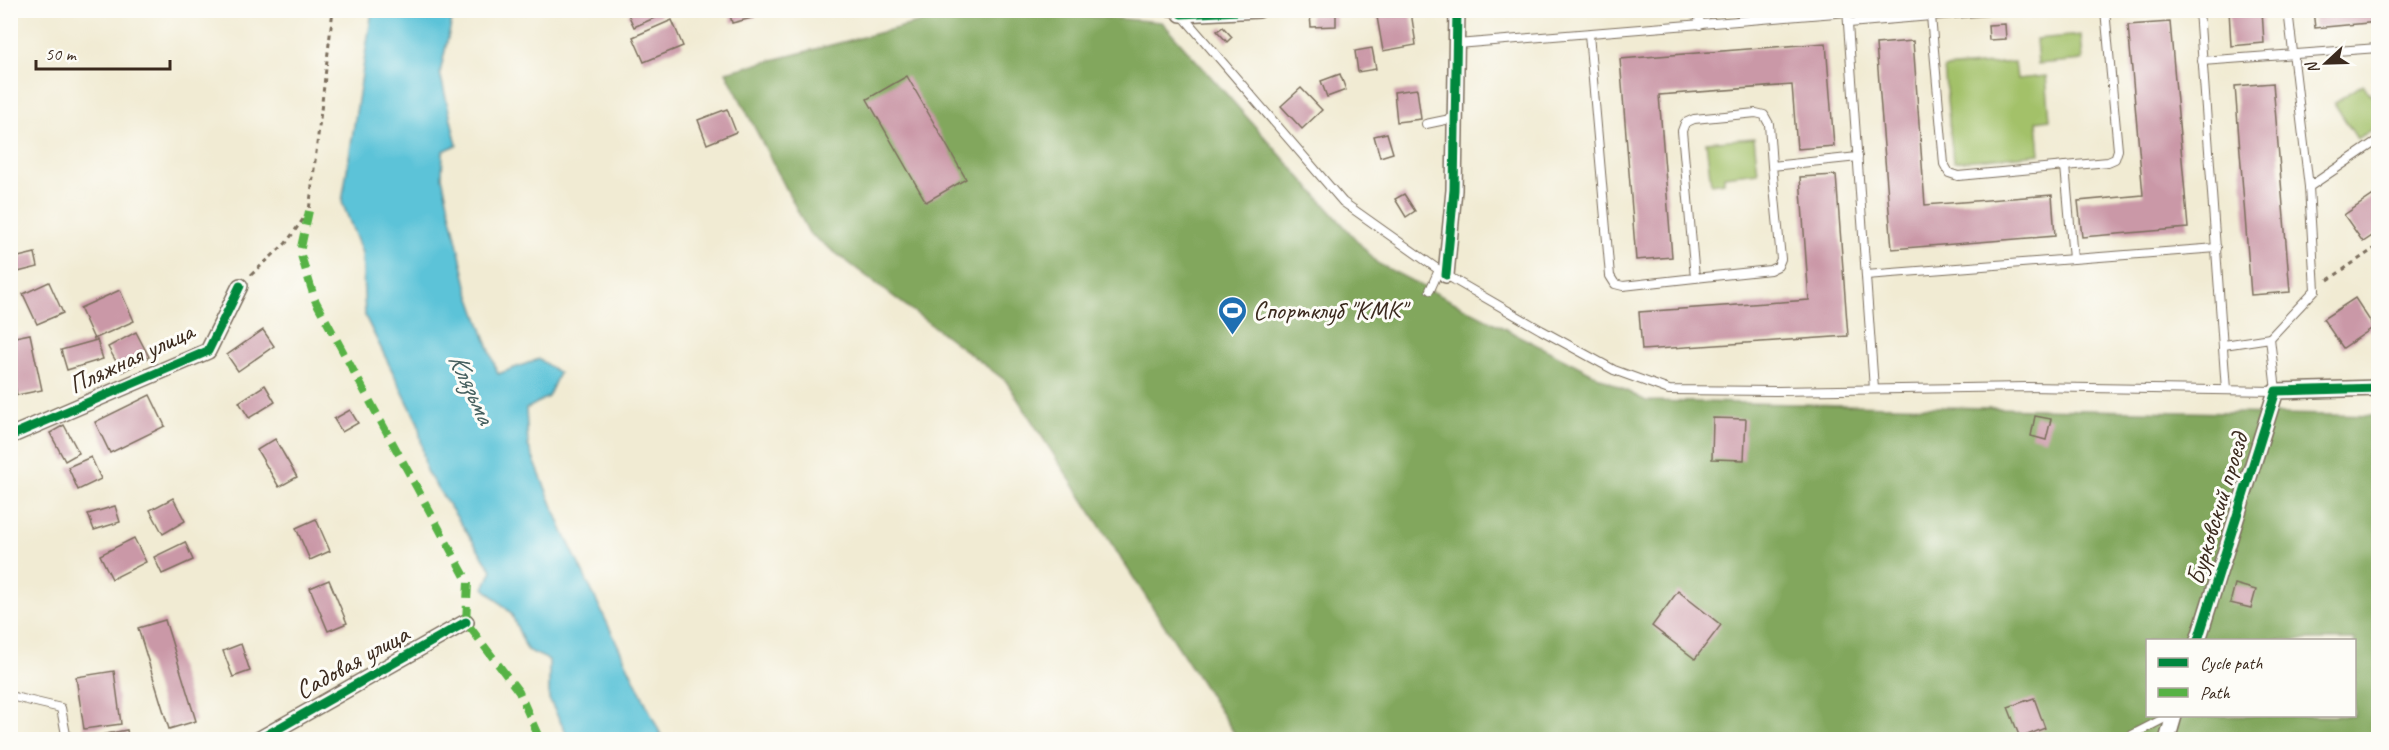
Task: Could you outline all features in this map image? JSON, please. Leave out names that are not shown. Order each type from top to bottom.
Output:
[{"type":"street","points":[[1181,14],[1259,10]]},
{"type":"street","points":[[1442,272],[1454,190],[1457,10]]},
{"type":"street","name":"Пляжная улица","points":[[10,436],[208,351],[240,286]]},
{"type":"street","points":[[2276,391],[2379,388]]},
{"type":"street","name":"Бурковский проезд","points":[[2198,639],[2276,391]]},
{"type":"street","name":"Садовая улица","points":[[258,740],[466,622]]},
{"type":"street","points":[[2167,740],[2174,717]]},
{"type":"lane","points":[[1161,10],[1181,14],[1343,202],[1442,272],[1614,370],[1669,390],[2027,387],[2276,391],[2270,338]]},
{"type":"lane","points":[[1698,10],[1700,25]]},
{"type":"lane","points":[[1848,23],[2001,10]]},
{"type":"lane","points":[[1931,16],[1944,164],[1949,173],[1958,176],[2108,162],[2115,159],[2118,150],[2106,10]]},
{"type":"lane","points":[[2199,10],[2226,390]]},
{"type":"lane","points":[[2224,345],[2270,338],[2315,290],[2309,187],[2288,10]]},
{"type":"lane","points":[[1457,44],[1847,11],[1874,390]]},
{"type":"lane","points":[[1589,34],[1610,276],[1614,284],[1623,286],[1770,270],[1778,266],[1781,260],[1769,124],[1764,116],[1756,113],[1694,119],[1685,123],[1682,131],[1695,278]]},
{"type":"lane","points":[[2202,61],[2379,48]]},
{"type":"lane","points":[[1426,124],[1455,118]]},
{"type":"lane","points":[[2309,187],[2379,140]]},
{"type":"lane","points":[[1772,166],[1858,157]]},
{"type":"lane","points":[[2065,166],[2073,259]]},
{"type":"lane","points":[[1866,275],[2217,248]]},
{"type":"lane","points":[[1430,290],[1442,272]]},
{"type":"lane","points":[[10,696],[61,708],[67,740]]},
{"type":"lane","points":[[2132,735],[2167,717]]},
{"type":"path","points":[[240,286],[286,243],[309,211],[333,10]]},
{"type":"path","points":[[2315,290],[2379,246]]},
{"type":"green space","points":[[964,11],[1021,11],[1162,22],[1377,263],[1646,401],[2378,416],[2378,739],[1238,739],[1006,381],[809,233],[726,72]]},
{"type":"green space","points":[[2081,35],[2083,60],[2038,64],[2036,39]]},
{"type":"green space","points":[[2015,62],[2017,79],[2046,76],[2050,119],[2037,121],[2040,154],[1953,162],[1944,68]]},
{"type":"green space","points":[[2363,84],[2371,96],[2378,92],[2378,126],[2357,139],[2334,103]]},
{"type":"green space","points":[[1754,138],[1758,172],[1724,176],[1724,182],[1711,184],[1706,142]]},
{"type":"water","name":"Клязьма","points":[[372,11],[454,11],[440,73],[457,145],[443,151],[442,177],[468,290],[498,374],[539,359],[559,373],[548,397],[526,409],[528,445],[562,529],[663,739],[569,739],[549,699],[549,660],[527,650],[511,613],[484,588],[492,570],[426,471],[418,423],[365,316],[362,253],[342,202]]},
{"type":"building","points":[[636,10],[659,10],[661,15],[634,27],[628,14]]},
{"type":"building","points":[[729,10],[755,10],[756,17],[732,23]]},
{"type":"building","points":[[903,10],[931,10],[931,16]]},
{"type":"building","points":[[2229,10],[2262,10],[2264,43],[2231,46]]},
{"type":"building","points":[[2313,10],[2378,10],[2378,22],[2315,28]]},
{"type":"building","points":[[1411,12],[1416,45],[1383,51],[1377,17]]},
{"type":"building","points":[[1336,14],[1336,26],[1311,27],[1310,15]]},
{"type":"building","points":[[672,20],[683,46],[644,62],[633,37]]},
{"type":"building","points":[[2170,22],[2188,228],[2082,237],[2078,201],[2143,195],[2128,25]]},
{"type":"building","points":[[2005,24],[2006,39],[1989,40],[1988,25]]},
{"type":"building","points":[[1223,27],[1232,37],[1227,42],[1217,31]]},
{"type":"building","points":[[1913,41],[1925,205],[2052,195],[2055,236],[1892,249],[1876,44]]},
{"type":"building","points":[[1826,43],[1834,146],[1797,149],[1792,85],[1659,95],[1672,257],[1636,260],[1620,59]]},
{"type":"building","points":[[1372,48],[1376,69],[1358,72],[1355,51]]},
{"type":"building","points":[[1340,74],[1346,90],[1327,97],[1321,81]]},
{"type":"building","points":[[907,76],[966,179],[926,202],[867,99]]},
{"type":"building","points":[[2273,83],[2290,292],[2251,295],[2235,86]]},
{"type":"building","points":[[1301,88],[1322,110],[1302,129],[1281,106]]},
{"type":"building","points":[[1417,89],[1421,119],[1397,122],[1394,92]]},
{"type":"building","points":[[727,109],[736,132],[707,144],[698,120]]},
{"type":"building","points":[[1387,133],[1393,153],[1380,157],[1374,136]]},
{"type":"building","points":[[1836,175],[1848,336],[1642,350],[1639,312],[1809,300],[1800,177]]},
{"type":"building","points":[[2378,192],[2378,232],[2363,242],[2344,215]]},
{"type":"building","points":[[1404,194],[1415,211],[1406,217],[1395,199]]},
{"type":"building","points":[[35,253],[38,267],[10,274],[10,259]]},
{"type":"building","points":[[49,282],[63,313],[37,324],[23,294]]},
{"type":"building","points":[[120,290],[134,321],[94,339],[80,308]]},
{"type":"building","points":[[2355,298],[2374,327],[2343,348],[2323,319]]},
{"type":"building","points":[[263,330],[274,346],[238,371],[227,355]]},
{"type":"building","points":[[136,332],[149,357],[122,372],[108,347]]},
{"type":"building","points":[[30,334],[42,390],[17,395],[10,366],[10,338]]},
{"type":"building","points":[[97,340],[103,359],[67,370],[61,350]]},
{"type":"building","points":[[265,385],[275,402],[249,418],[239,402]]},
{"type":"building","points":[[150,395],[165,426],[110,453],[95,422]]},
{"type":"building","points":[[350,410],[358,423],[342,432],[334,419]]},
{"type":"building","points":[[2035,416],[2051,419],[2046,440],[2031,436]]},
{"type":"building","points":[[1713,418],[1746,419],[1744,460],[1712,459]]},
{"type":"building","points":[[64,425],[79,453],[65,461],[50,433]]},
{"type":"building","points":[[275,439],[297,477],[279,487],[257,450]]},
{"type":"building","points":[[91,457],[101,479],[78,490],[68,467]]},
{"type":"building","points":[[173,498],[185,521],[163,534],[150,510]]},
{"type":"building","points":[[115,506],[120,522],[94,530],[88,514]]},
{"type":"building","points":[[316,519],[330,551],[310,560],[296,528]]},
{"type":"building","points":[[134,538],[146,562],[112,579],[100,555]]},
{"type":"building","points":[[185,542],[193,560],[162,574],[154,557]]},
{"type":"building","points":[[329,580],[347,623],[328,631],[310,588]]},
{"type":"building","points":[[2235,584],[2256,590],[2251,608],[2230,603]]},
{"type":"building","points":[[1678,591],[1721,625],[1695,659],[1652,626]]},
{"type":"building","points":[[165,620],[196,721],[169,729],[138,628]]},
{"type":"building","points":[[241,644],[250,671],[233,677],[223,651]]},
{"type":"building","points":[[114,671],[121,724],[84,729],[76,677]]},
{"type":"building","points":[[2034,698],[2045,728],[2020,738],[2008,707]]},
{"type":"building","points":[[127,730],[129,740],[85,740],[85,738]]},
{"type":"marked path","points":[[309,211],[300,252],[315,300],[468,582],[466,622],[519,692],[540,740]]},
{"type":"cycle path","points":[[1181,14],[1259,10]]},
{"type":"cycle path","points":[[1446,275],[1454,190],[1457,10]]},
{"type":"cycle path","points":[[10,436],[208,351],[240,286]]},
{"type":"cycle path","points":[[2198,639],[2276,391],[2378,388]]},
{"type":"cycle path","points":[[258,740],[466,622]]},
{"type":"place","name":"Спортклуб \"КМК\"","points":[[1232,336]]}]
